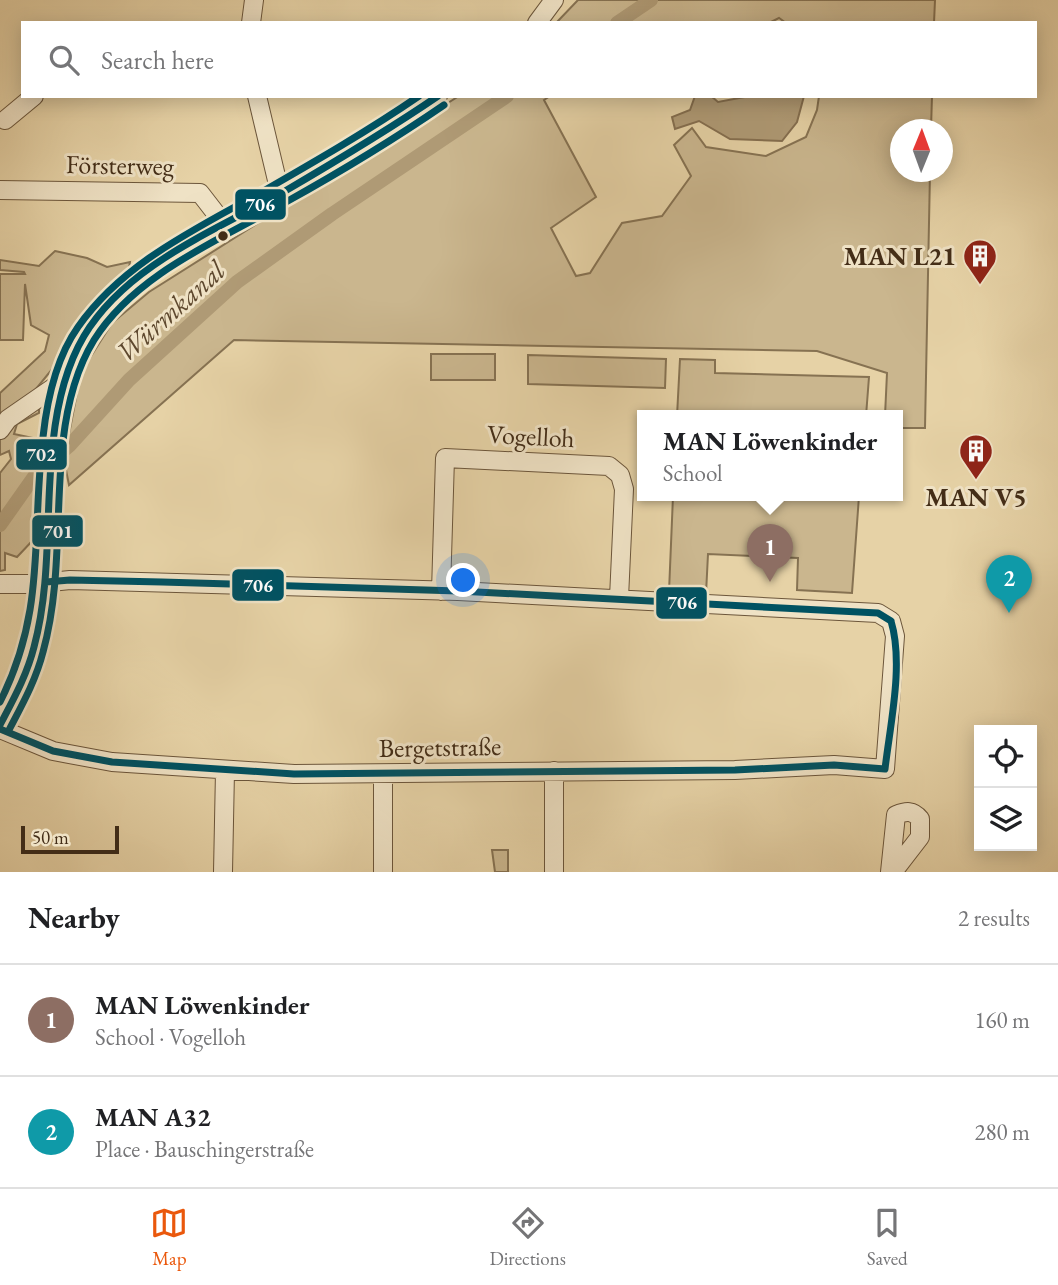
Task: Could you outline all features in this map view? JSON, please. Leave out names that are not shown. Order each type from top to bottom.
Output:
[{"type":"street","points":[[251,21],[254,0]]},
{"type":"street","points":[[538,21],[554,0]]},
{"type":"street","points":[[5,120],[32,98]]},
{"type":"street","points":[[257,98],[280,193]]},
{"type":"street","points":[[0,727],[30,662],[41,616],[46,582],[54,437],[63,381],[71,358],[90,328],[129,283],[159,261],[280,193],[435,98]]},
{"type":"street","name":"Försterweg","points":[[0,190],[200,193],[224,224]]},
{"type":"street","points":[[0,430],[8,419],[63,381]]},
{"type":"street","name":"Vogelloh","points":[[441,591],[445,458],[609,466],[620,475],[624,489],[619,598]]},
{"type":"street","points":[[0,584],[70,580],[163,582],[619,598]]},
{"type":"street","name":"Bergetstraße","points":[[0,727],[43,747],[112,762],[294,775],[735,770],[834,765],[885,769],[895,653],[894,627],[891,621],[878,613],[619,598]]},
{"type":"street","points":[[223,872],[225,771]]},
{"type":"street","points":[[554,771],[554,872]]},
{"type":"street","points":[[383,774],[383,872]]},
{"type":"shaded area","points":[[578,0],[935,0],[934,21],[783,21],[779,18],[773,21],[558,21]]},
{"type":"shaded area","points":[[456,98],[547,98],[544,100],[596,197],[551,228],[576,276],[590,273],[622,223],[662,216],[691,176],[674,145],[692,128],[706,147],[766,156],[806,137],[819,98],[932,98],[931,119],[890,119],[890,182],[930,182],[925,428],[903,428],[903,410],[885,410],[887,373],[817,351],[234,340],[69,485],[64,460],[81,372],[112,323],[149,292]]},
{"type":"shaded area","points":[[694,98],[713,98],[718,102],[739,98],[803,98],[797,122],[782,141],[730,139],[699,121],[675,129],[672,117],[690,110]]},
{"type":"shaded area","points":[[55,251],[87,258],[107,267],[130,262],[128,274],[79,323],[74,340],[62,347],[58,362],[31,395],[39,403],[39,413],[17,424],[14,434],[38,439],[39,460],[26,480],[37,486],[34,539],[17,557],[5,553],[5,570],[0,571],[0,473],[11,459],[9,451],[0,455],[0,393],[45,351],[49,335],[31,325],[25,284],[23,340],[0,340],[0,274],[25,274],[0,270],[0,260],[39,266]]},
{"type":"shaded area","points":[[431,354],[495,354],[495,380],[431,380]]},
{"type":"shaded area","points":[[528,355],[666,359],[665,388],[528,384]]},
{"type":"shaded area","points":[[680,359],[715,360],[715,373],[869,377],[866,410],[677,410]]},
{"type":"shaded area","points":[[673,501],[859,501],[852,593],[797,590],[798,558],[708,554],[706,594],[669,592]]},
{"type":"shaded area","points":[[492,850],[508,850],[508,872],[495,872]]},
{"type":"waterway","name":"Würmkanal","points":[[620,21],[651,0]]},
{"type":"waterway","name":"Würmkanal","points":[[0,525],[36,474],[69,446],[129,380],[237,282],[504,98]]},
{"type":"transit line","name":"702","points":[[0,702],[15,668],[31,603],[40,472],[50,394],[58,366],[78,327],[116,284],[161,250],[341,146],[416,98]]},
{"type":"transit line","name":"706","points":[[0,725],[28,667],[40,622],[55,428],[67,374],[84,336],[102,311],[123,290],[172,253],[340,159],[435,98]]},
{"type":"transit line","name":"701","points":[[9,730],[37,672],[49,626],[56,574],[65,428],[77,376],[94,340],[132,296],[181,260],[346,167],[444,105]]},
{"type":"transit line","name":"706","points":[[46,582],[162,582],[458,591],[878,613],[891,621]]},
{"type":"transit line","name":"706","points":[[0,729],[53,751],[112,762],[294,774],[735,770],[834,765],[885,769],[896,675],[895,638],[891,621]]},
{"type":"place","name":"MAN L21","points":[[980,286]]},
{"type":"place","name":"MAN V5","points":[[976,481]]},
{"type":"place","name":"MAN Löwenkinder","points":[[770,582]]},
{"type":"place","name":"MAN A32","points":[[1009,613]]}]
